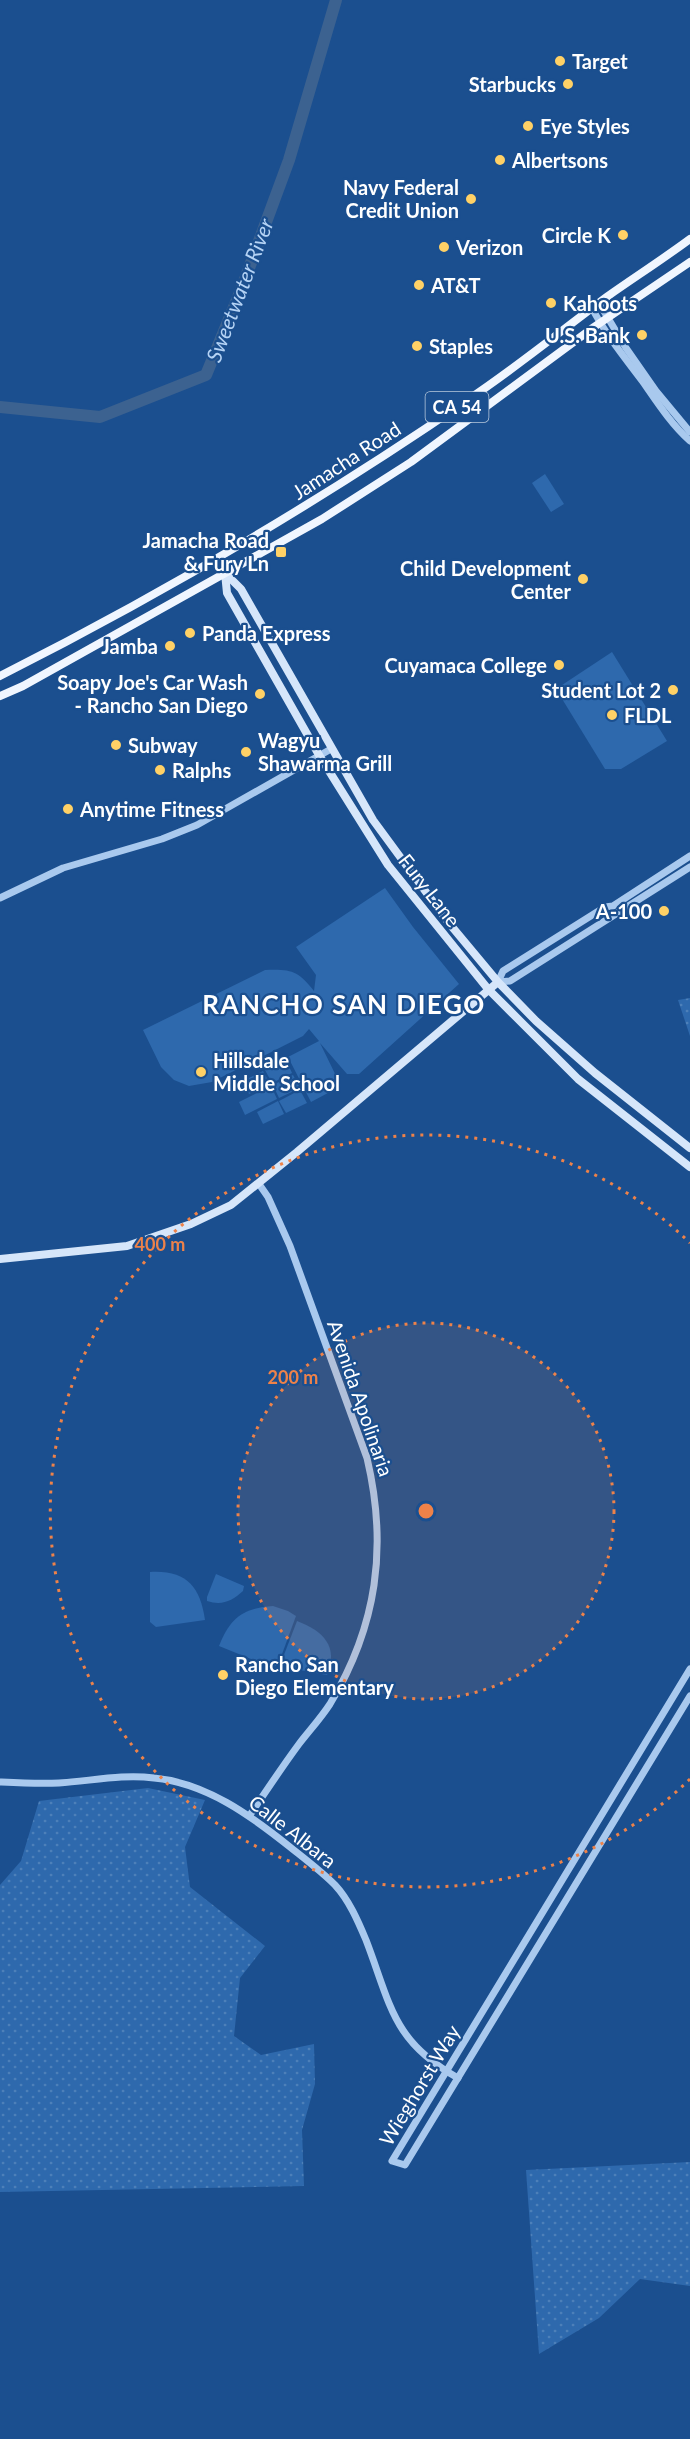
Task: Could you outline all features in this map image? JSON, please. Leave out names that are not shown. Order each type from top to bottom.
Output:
[{"type":"main road","name":"Jamacha Road","points":[[0,676],[94,628],[217,559],[318,498],[470,398],[690,239]]},
{"type":"main road","name":"Jamacha Road","points":[[0,696],[23,686],[322,519],[411,462],[690,262]]},
{"type":"main road","name":"Fury Lane","points":[[217,559],[225,573],[241,589],[373,820],[448,922],[498,982],[536,1021],[595,1073],[690,1148]]},
{"type":"main road","name":"Fury Lane","points":[[225,573],[227,592],[319,756],[388,865],[488,989],[578,1078],[690,1167]]},
{"type":"main road","points":[[0,1259],[127,1246],[159,1237],[231,1205],[259,1184],[498,982]]},
{"type":"street","points":[[596,306],[604,322],[681,433],[690,441]]},
{"type":"street","points":[[604,322],[690,432]]},
{"type":"street","points":[[0,898],[63,868],[162,839],[196,825],[331,749]]},
{"type":"street","points":[[498,982],[503,971],[605,907],[613,906],[690,855]]},
{"type":"street","points":[[498,982],[512,979],[690,867]]},
{"type":"street","name":"Avenida Apolinaria","points":[[250,1815],[328,1706],[345,1677],[366,1625],[374,1587],[378,1548],[375,1490],[367,1458],[290,1246],[268,1197],[259,1184]]},
{"type":"street","name":"Wieghorst Way","points":[[690,1669],[392,2161],[405,2165],[690,1696]]},
{"type":"street","name":"Calle Albara","points":[[0,1782],[59,1783],[121,1777],[156,1778],[177,1782],[211,1794],[250,1815],[336,1886],[359,1923],[393,2014],[402,2030],[423,2055],[458,2078]]},
{"type":"shaded area","points":[[545,474],[564,504],[551,512],[532,483]]},
{"type":"shaded area","name":"FLDL","points":[[612,652],[667,741],[621,769],[605,769],[556,689]]},
{"type":"shaded area","points":[[385,888],[459,984],[359,1074],[347,1074],[320,1043],[341,1086],[311,1102],[288,1057],[319,1041],[309,1029],[303,1036],[212,1082],[189,1086],[174,1080],[161,1067],[143,1030],[265,970],[282,970],[299,975],[314,991],[316,975],[296,947]]},
{"type":"shaded area","points":[[690,998],[690,1036],[678,1000]]},
{"type":"shaded area","points":[[286,1060],[292,1073],[272,1083],[265,1070]]},
{"type":"shaded area","points":[[263,1071],[270,1084],[249,1094],[243,1081]]},
{"type":"shaded area","points":[[293,1075],[300,1088],[279,1098],[273,1085]]},
{"type":"shaded area","points":[[271,1086],[277,1099],[245,1115],[239,1102]]},
{"type":"shaded area","points":[[300,1090],[307,1103],[286,1113],[279,1101]]},
{"type":"shaded area","points":[[278,1101],[284,1114],[263,1124],[257,1112]]},
{"type":"shaded area","points":[[150,1572],[173,1574],[189,1582],[199,1598],[205,1620],[156,1627],[150,1622]]},
{"type":"shaded area","points":[[216,1574],[244,1586],[243,1591],[226,1602],[207,1601]]},
{"type":"shaded area","points":[[273,1606],[296,1616],[278,1665],[268,1666],[219,1646],[228,1628],[239,1616],[253,1609]]},
{"type":"shaded area","points":[[297,1621],[321,1635],[330,1648],[330,1665],[327,1675],[283,1667],[282,1660]]},
{"type":"shaded area","points":[[148,1788],[205,1800],[185,1847],[190,1887],[265,1946],[240,1978],[234,2036],[261,2055],[314,2044],[315,2084],[302,2130],[304,2186],[0,2192],[0,1885],[21,1861],[39,1801]]},
{"type":"shaded area","points":[[690,2162],[690,2286],[640,2279],[599,2318],[539,2354],[526,2170]]},
{"type":"waterway","name":"Sweetwater River","points":[[0,407],[100,417],[206,375],[241,290],[289,160],[336,0]]},
{"type":"place","name":"Target","points":[[560,61]]},
{"type":"place","name":"Starbucks","points":[[568,84]]},
{"type":"place","name":"Eye Styles","points":[[528,126]]},
{"type":"place","name":"Albertsons","points":[[500,160]]},
{"type":"place","name":"Navy Federal Credit Union","points":[[471,199]]},
{"type":"place","name":"Circle K","points":[[623,235]]},
{"type":"place","name":"Verizon","points":[[444,247]]},
{"type":"place","name":"AT&T","points":[[419,285]]},
{"type":"place","name":"Kahoots","points":[[551,303]]},
{"type":"place","name":"U.S. Bank","points":[[642,335]]},
{"type":"place","name":"Staples","points":[[417,346]]},
{"type":"place","name":"Jamacha Road & Fury Ln","points":[[281,552]]},
{"type":"place","name":"Child Development Center","points":[[583,579]]},
{"type":"place","name":"Panda Express","points":[[190,633]]},
{"type":"place","name":"Jamba","points":[[170,646]]},
{"type":"place","name":"Cuyamaca College","points":[[559,665]]},
{"type":"place","name":"Student Lot 2","points":[[673,690]]},
{"type":"place","name":"Soapy Joe's Car Wash - Rancho San Diego","points":[[260,694]]},
{"type":"place","name":"FLDL","points":[[612,715]]},
{"type":"place","name":"Subway","points":[[116,745]]},
{"type":"place","name":"Wagyu Shawarma Grill","points":[[246,752]]},
{"type":"place","name":"Ralphs","points":[[160,770]]},
{"type":"place","name":"Anytime Fitness","points":[[68,809]]},
{"type":"place","name":"A-100","points":[[664,911]]},
{"type":"place","name":"Hillsdale Middle School","points":[[201,1072]]},
{"type":"place","name":"Rancho San Diego Elementary","points":[[223,1675]]},
{"type":"district","name":"RANCHO SAN DIEGO","points":[[344,1004]]}]
